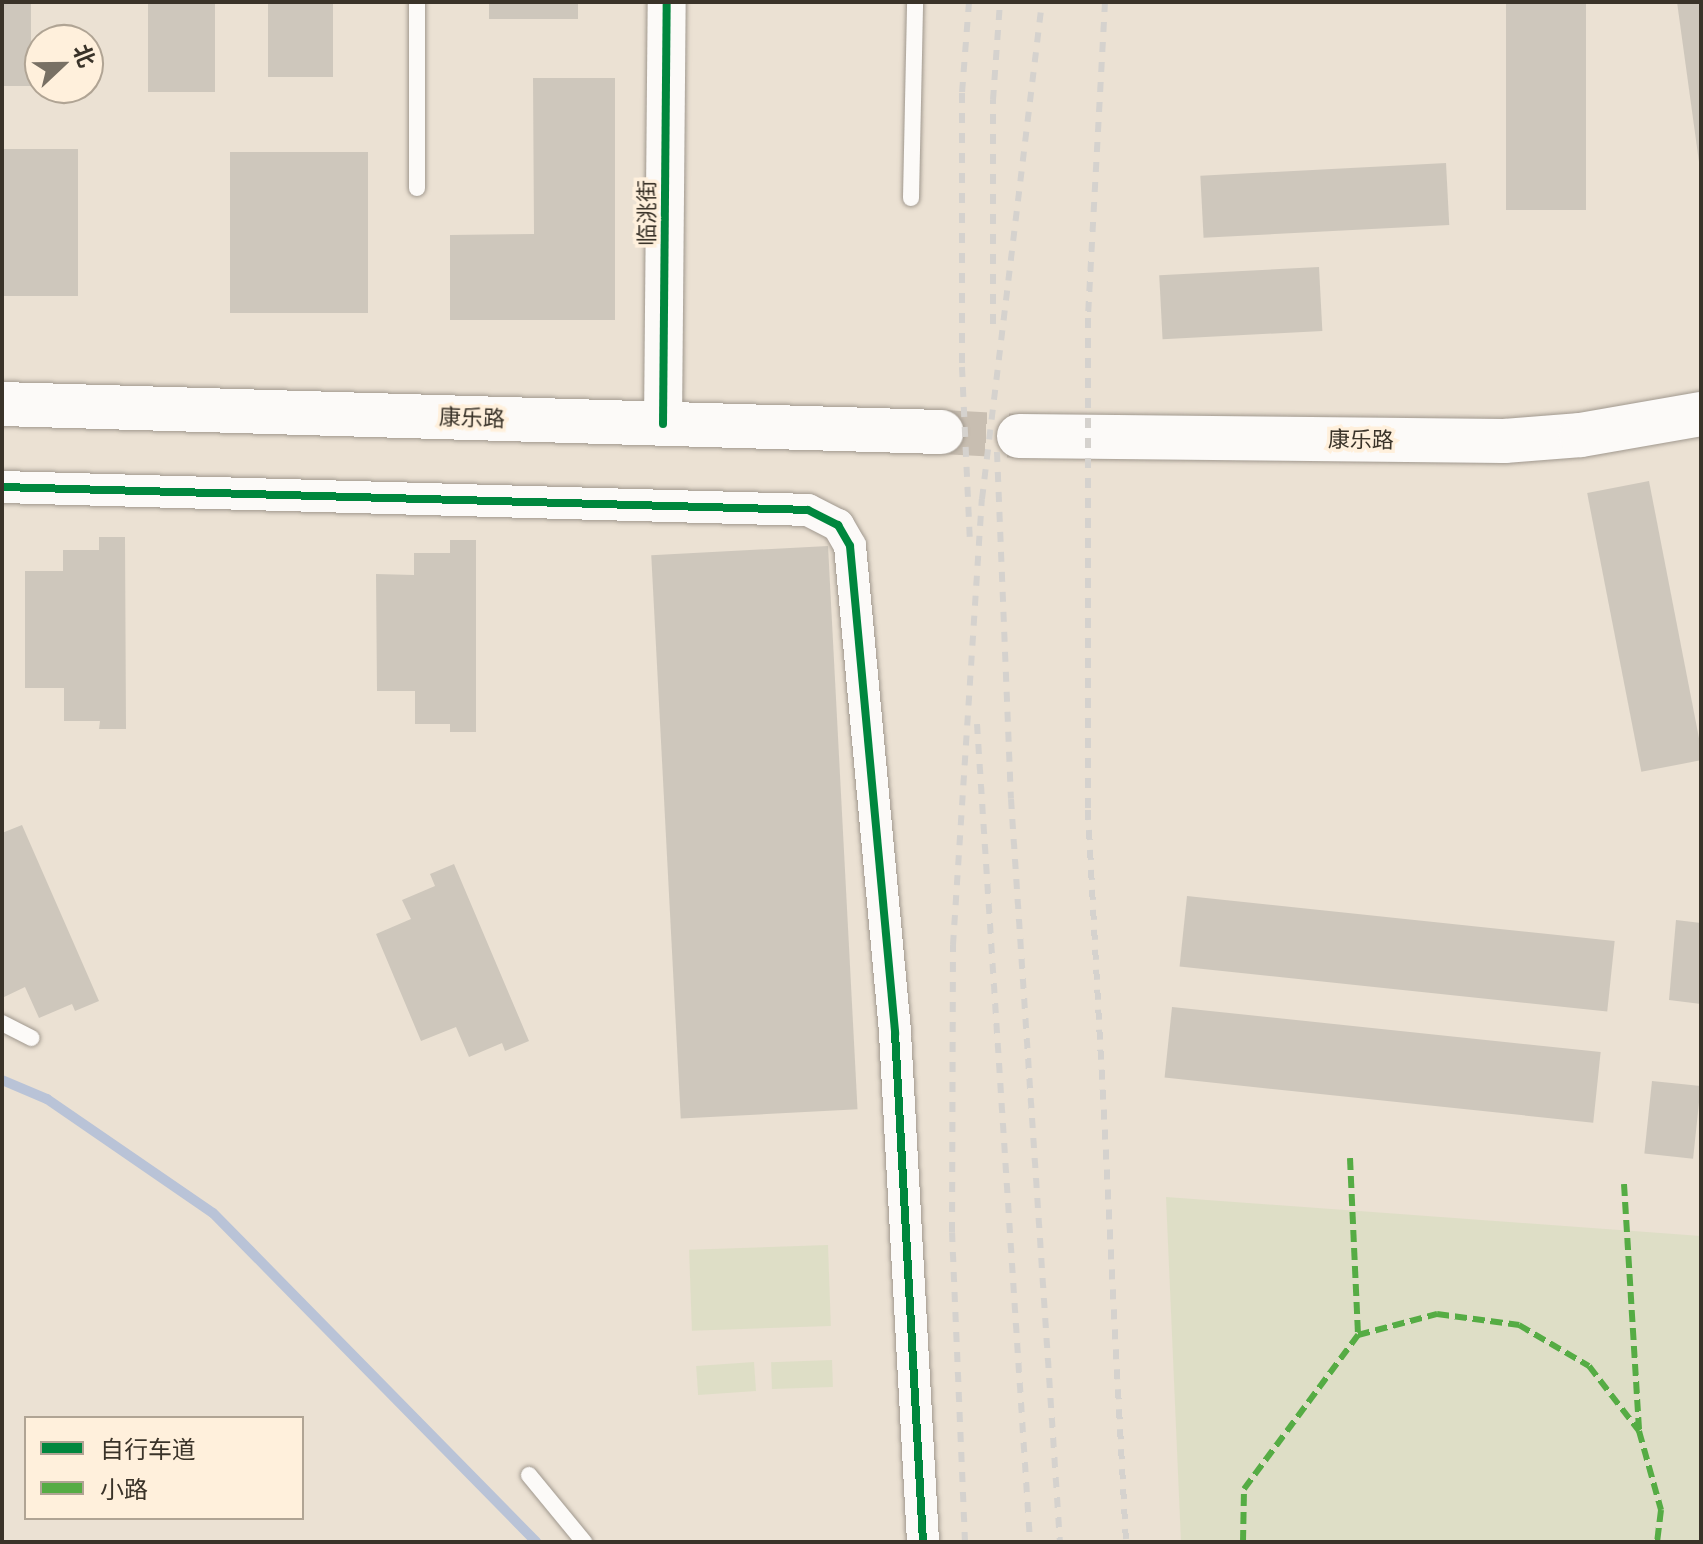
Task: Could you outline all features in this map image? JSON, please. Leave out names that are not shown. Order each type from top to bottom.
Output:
[{"type":"main road","name":"康乐路","points":[[2,404],[942,432]]},
{"type":"main road","name":"康乐路","points":[[1019,436],[1504,441],[1581,435],[1701,414]]},
{"type":"street","name":"临洮街","points":[[663,424],[667,2]]},
{"type":"street","points":[[2,487],[808,510],[838,525],[850,546],[895,1033],[923,1542]]},
{"type":"lane","points":[[417,2],[417,188]]},
{"type":"lane","points":[[911,198],[915,2]]},
{"type":"lane","points":[[2,1023],[31,1038]]},
{"type":"lane","points":[[529,1475],[584,1542]]},
{"type":"green space","points":[[1166,1197],[1701,1236],[1701,1542],[1181,1542]]},
{"type":"green space","points":[[828,1245],[831,1326],[692,1331],[689,1250]]},
{"type":"green space","points":[[832,1360],[833,1387],[772,1389],[771,1362]]},
{"type":"green space","points":[[754,1362],[756,1391],[698,1395],[696,1366]]},
{"type":"building","points":[[2,2],[31,2],[31,24],[24,24],[24,86],[2,86]]},
{"type":"building","points":[[148,2],[215,2],[215,92],[148,92]]},
{"type":"building","points":[[268,2],[333,2],[333,77],[268,77]]},
{"type":"building","points":[[489,2],[578,2],[578,19],[489,19]]},
{"type":"building","points":[[1506,2],[1586,2],[1586,210],[1506,210]]},
{"type":"building","points":[[1677,2],[1701,2],[1701,162],[1699,162]]},
{"type":"building","points":[[533,78],[615,78],[615,320],[450,320],[450,235],[534,234]]},
{"type":"building","points":[[2,149],[78,149],[78,296],[2,296]]},
{"type":"building","points":[[230,152],[368,152],[368,313],[230,313]]},
{"type":"building","points":[[1446,163],[1449,225],[1204,238],[1200,176]]},
{"type":"building","points":[[1319,267],[1322,331],[1163,339],[1159,275]]},
{"type":"building","points":[[1649,481],[1701,760],[1641,772],[1587,493]]},
{"type":"building","points":[[99,537],[125,537],[126,729],[99,729],[100,721],[64,721],[64,688],[25,688],[25,571],[63,571],[63,550],[99,550]]},
{"type":"building","points":[[450,540],[476,540],[476,732],[450,732],[450,724],[415,724],[415,691],[377,691],[376,574],[414,575],[414,553],[450,553]]},
{"type":"building","points":[[828,546],[858,1109],[681,1118],[651,555]]},
{"type":"building","points":[[22,825],[99,1001],[75,1011],[72,1004],[39,1018],[25,987],[2,998],[2,833]]},
{"type":"building","points":[[454,864],[529,1041],[505,1051],[502,1043],[469,1057],[456,1027],[421,1041],[376,934],[411,919],[402,900],[435,886],[430,874]]},
{"type":"building","points":[[1187,896],[1615,941],[1607,1012],[1180,967]]},
{"type":"building","points":[[1676,920],[1701,923],[1701,1004],[1669,1000]]},
{"type":"building","points":[[1172,1007],[1601,1052],[1593,1123],[1165,1078]]},
{"type":"building","points":[[1652,1081],[1701,1086],[1693,1159],[1644,1154]]},
{"type":"waterway","points":[[2,1080],[47,1099],[213,1213],[536,1542]]},
{"type":"tunnel","points":[[942,432],[1019,436]]},
{"type":"railway","points":[[969,2],[962,93],[962,367],[970,544]]},
{"type":"railway","points":[[993,324],[993,100],[1000,2]]},
{"type":"railway","points":[[965,1542],[952,1232],[953,945],[982,499],[1042,2]]},
{"type":"railway","points":[[1105,2],[1088,318],[1088,810],[1126,1542]]},
{"type":"railway","points":[[997,452],[1011,799],[1060,1542]]},
{"type":"railway","points":[[977,724],[1030,1542]]},
{"type":"marked path","points":[[1350,1158],[1358,1335]]},
{"type":"marked path","points":[[1624,1184],[1639,1431]]},
{"type":"marked path","points":[[1243,1542],[1244,1489],[1358,1335],[1437,1314],[1519,1325],[1589,1366],[1639,1431],[1661,1510],[1657,1542]]},
{"type":"cycle path","points":[[663,424],[667,2]]},
{"type":"cycle path","points":[[2,487],[808,510],[838,525],[850,546],[895,1033],[923,1542]]}]
